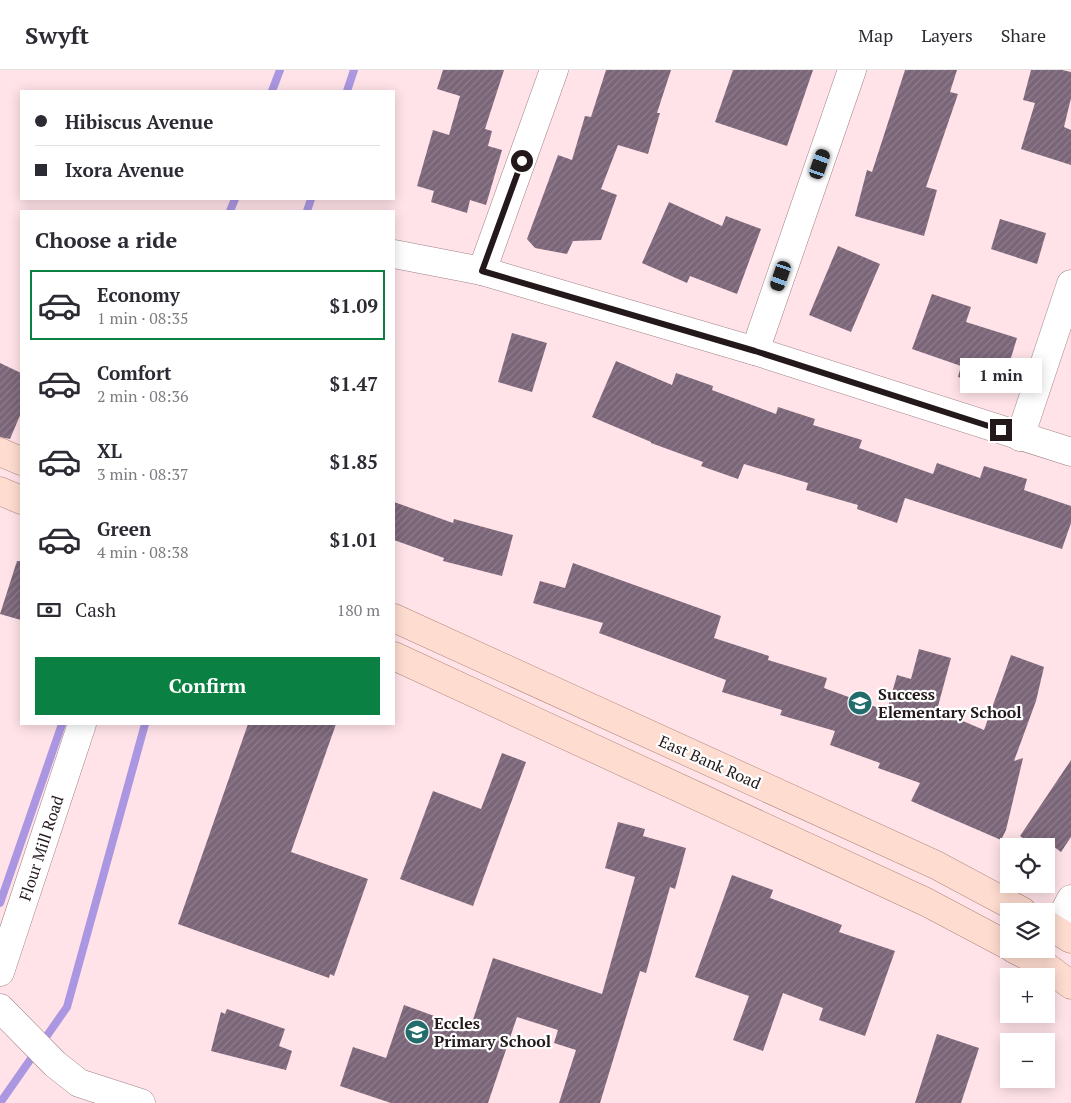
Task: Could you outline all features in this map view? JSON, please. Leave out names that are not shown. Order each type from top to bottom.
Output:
[{"type":"main road","points":[[0,452],[20,461]]},
{"type":"main road","points":[[0,490],[20,500]]},
{"type":"main road","name":"East Bank Road","points":[[395,618],[936,865],[1007,903]]},
{"type":"main road","points":[[395,656],[926,902],[1000,941]]},
{"type":"main road","points":[[1031,958],[1043,964],[1071,985]]},
{"type":"street","points":[[482,271],[554,70]]},
{"type":"street","points":[[755,351],[852,70]]},
{"type":"street","points":[[395,254],[482,271],[755,351],[1071,452]]},
{"type":"street","points":[[1020,437],[1071,284]]},
{"type":"street","name":"Flour Mill Road","points":[[0,972],[82,725]]},
{"type":"street","points":[[1057,931],[1071,899]]},
{"type":"street","points":[[5,1014],[55,1064],[76,1093],[141,1103]]},
{"type":"building","points":[[443,70],[504,70],[485,129],[492,131],[488,146],[502,150],[486,205],[470,200],[467,213],[431,202],[434,191],[417,186],[433,130],[449,135],[460,96],[437,89]]},
{"type":"building","points":[[606,70],[671,70],[657,113],[660,113],[648,154],[618,145],[601,189],[617,195],[601,240],[573,241],[567,254],[535,248],[527,239],[558,155],[572,160],[585,116],[591,117]]},
{"type":"building","points":[[733,70],[813,70],[787,146],[715,122]]},
{"type":"building","points":[[905,70],[957,70],[950,92],[958,94],[926,187],[937,190],[924,236],[855,216],[867,170],[872,172]]},
{"type":"building","points":[[1031,70],[1062,70],[1071,72],[1071,98],[1064,127],[1071,130],[1071,165],[1021,149],[1035,103],[1023,100]]},
{"type":"building","points":[[669,202],[722,226],[726,216],[761,229],[737,294],[690,276],[687,283],[642,263]]},
{"type":"building","points":[[1000,219],[1046,233],[1037,264],[991,249]]},
{"type":"building","points":[[838,246],[880,264],[851,332],[809,315]]},
{"type":"building","points":[[932,294],[971,307],[966,322],[1017,338],[1001,391],[958,377],[961,366],[912,349]]},
{"type":"building","points":[[512,333],[547,343],[532,392],[498,382]]},
{"type":"building","points":[[616,361],[672,385],[676,373],[713,386],[712,390],[776,414],[778,407],[815,419],[813,425],[862,440],[859,448],[933,474],[937,463],[980,478],[984,466],[1027,479],[1024,490],[1071,506],[1071,523],[1062,549],[905,498],[897,523],[857,509],[858,505],[806,490],[808,483],[744,464],[738,479],[701,466],[703,462],[651,443],[592,417]]},
{"type":"building","points":[[0,363],[20,373],[20,415],[10,439],[0,437]]},
{"type":"building","points":[[395,502],[453,523],[454,519],[513,535],[502,576],[443,561],[444,558],[395,540]]},
{"type":"building","points":[[17,561],[20,561],[20,620],[0,614]]},
{"type":"building","points":[[573,563],[721,616],[714,638],[769,656],[768,660],[827,678],[824,688],[887,711],[897,675],[911,679],[919,649],[951,658],[937,710],[984,730],[1011,655],[1044,667],[1036,701],[1014,761],[1023,758],[1006,830],[1002,838],[1000,840],[911,801],[920,783],[878,768],[880,763],[830,745],[835,731],[780,715],[782,710],[722,692],[726,680],[599,633],[603,623],[533,603],[540,581],[565,588]]},
{"type":"building","points":[[248,725],[336,725],[291,852],[368,879],[334,976],[330,974],[329,978],[178,924]]},
{"type":"building","points":[[502,753],[526,762],[473,906],[400,879],[433,791],[481,809]]},
{"type":"building","points":[[1071,760],[1071,837],[1061,852],[1055,848],[1055,838],[1023,838],[1020,836]]},
{"type":"building","points":[[618,822],[645,829],[643,836],[686,848],[675,889],[670,887],[646,973],[640,971],[600,1103],[559,1103],[576,1050],[554,1043],[558,1030],[517,1017],[488,1103],[391,1103],[340,1086],[353,1047],[386,1058],[404,1005],[470,1029],[493,958],[602,994],[635,877],[605,868]]},
{"type":"building","points":[[732,875],[773,890],[770,898],[842,925],[839,932],[895,951],[865,1036],[819,1020],[823,1008],[783,993],[763,1051],[733,1040],[749,996],[695,977]]},
{"type":"building","points":[[227,1009],[285,1029],[279,1046],[292,1051],[286,1070],[211,1051],[221,1012],[225,1014]]},
{"type":"building","points":[[937,1034],[979,1048],[961,1103],[915,1103]]},
{"type":"waterway","points":[[272,90],[280,70]]},
{"type":"waterway","points":[[347,90],[354,70]]},
{"type":"waterway","points":[[230,210],[235,200]]},
{"type":"waterway","points":[[307,210],[311,200]]},
{"type":"waterway","points":[[0,903],[62,725]]},
{"type":"waterway","points":[[0,1103],[67,1007],[145,725]]},
{"type":"place","name":"Success Elementary School","points":[[860,703]]},
{"type":"place","name":"Eccles Primary School","points":[[417,1032]]},
{"type":"route","points":[[522,161],[482,271],[755,351],[1001,430]]}]
